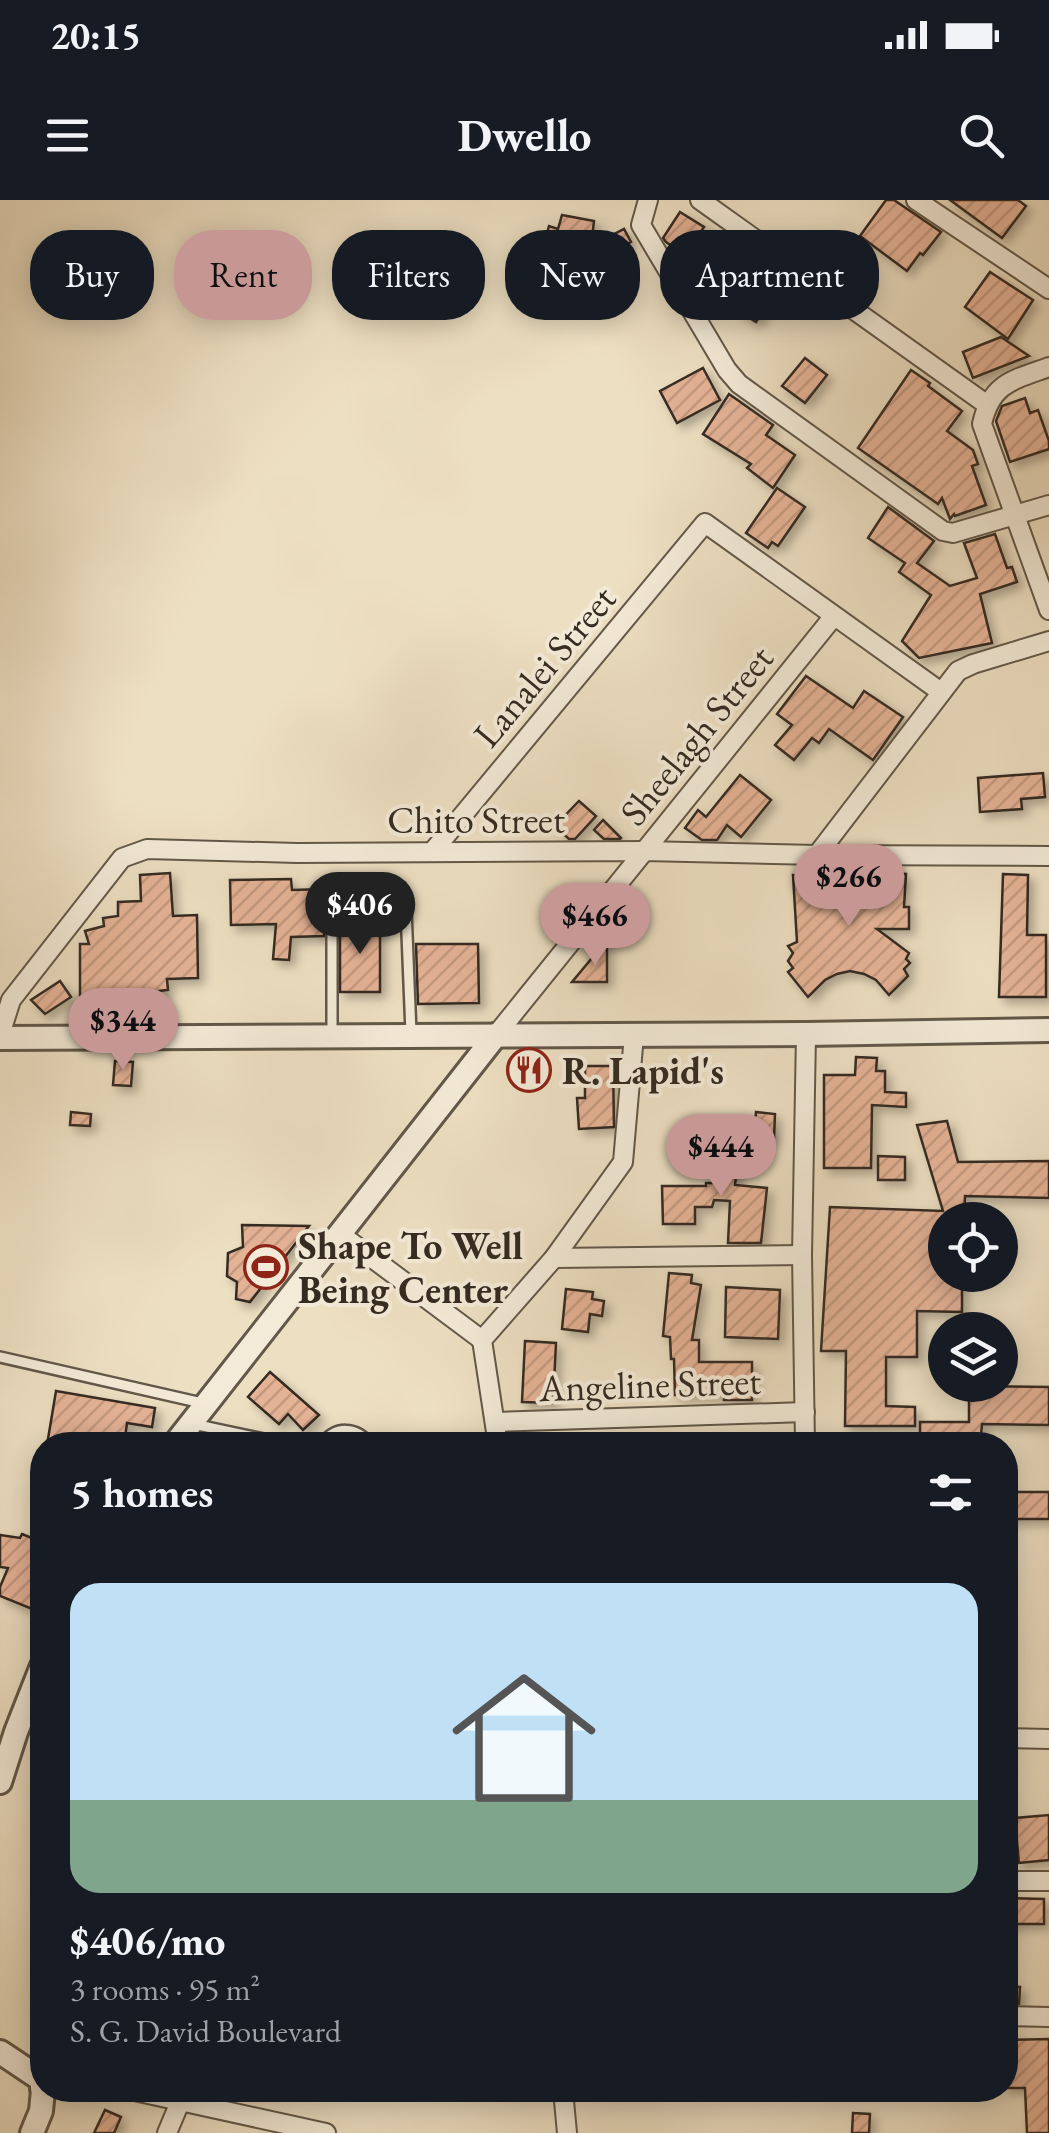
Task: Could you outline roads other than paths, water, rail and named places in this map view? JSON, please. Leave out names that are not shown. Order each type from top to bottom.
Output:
[{"type":"street","points":[[648,200],[641,224],[739,384],[943,531],[953,533],[1049,504]]},
{"type":"street","points":[[700,200],[986,404]]},
{"type":"street","points":[[916,200],[1049,289]]},
{"type":"street","points":[[1049,367],[1003,384],[986,404],[982,424],[1049,610]]},
{"type":"street","name":"Lanalei Street","points":[[433,851],[704,523],[834,616]]},
{"type":"street","points":[[834,616],[941,692]]},
{"type":"street","name":"Sheelagh Street","points":[[496,1035],[834,616]]},
{"type":"street","points":[[817,855],[958,672],[1049,642]]},
{"type":"street","name":"Chito Street","points":[[0,1037],[11,1000],[122,858],[147,849],[1049,856]]},
{"type":"street","points":[[0,1037],[1049,1030]]},
{"type":"street","points":[[804,1432],[802,1255],[806,1034]]},
{"type":"street","points":[[184,1432],[496,1035]]},
{"type":"street","points":[[482,1340],[554,1258],[623,1162],[634,1035]]},
{"type":"street","points":[[340,1234],[482,1340],[497,1432]]},
{"type":"street","points":[[554,1258],[802,1255]]},
{"type":"street","name":"Angeline Street","points":[[496,1422],[805,1412]]},
{"type":"street","points":[[0,1782],[30,1696]]},
{"type":"street","points":[[1018,1738],[1049,1739]]},
{"type":"street","points":[[1018,1881],[1049,1881]]},
{"type":"street","points":[[1018,2017],[1049,2018]]},
{"type":"street","points":[[0,2052],[30,2072]]},
{"type":"street","points":[[32,2133],[42,2102]]},
{"type":"street","points":[[168,2133],[180,2102],[318,2132]]},
{"type":"street","points":[[564,2102],[567,2133]]},
{"type":"lane","points":[[332,1037],[332,918],[337,905],[348,899],[386,900],[401,903],[406,909],[411,1036]]},
{"type":"lane","points":[[0,1357],[253,1432]]},
{"type":"place","name":"R. Lapid's","points":[[529,1070]]},
{"type":"place","name":"Shape To Well Being Center","points":[[266,1267]]}]
